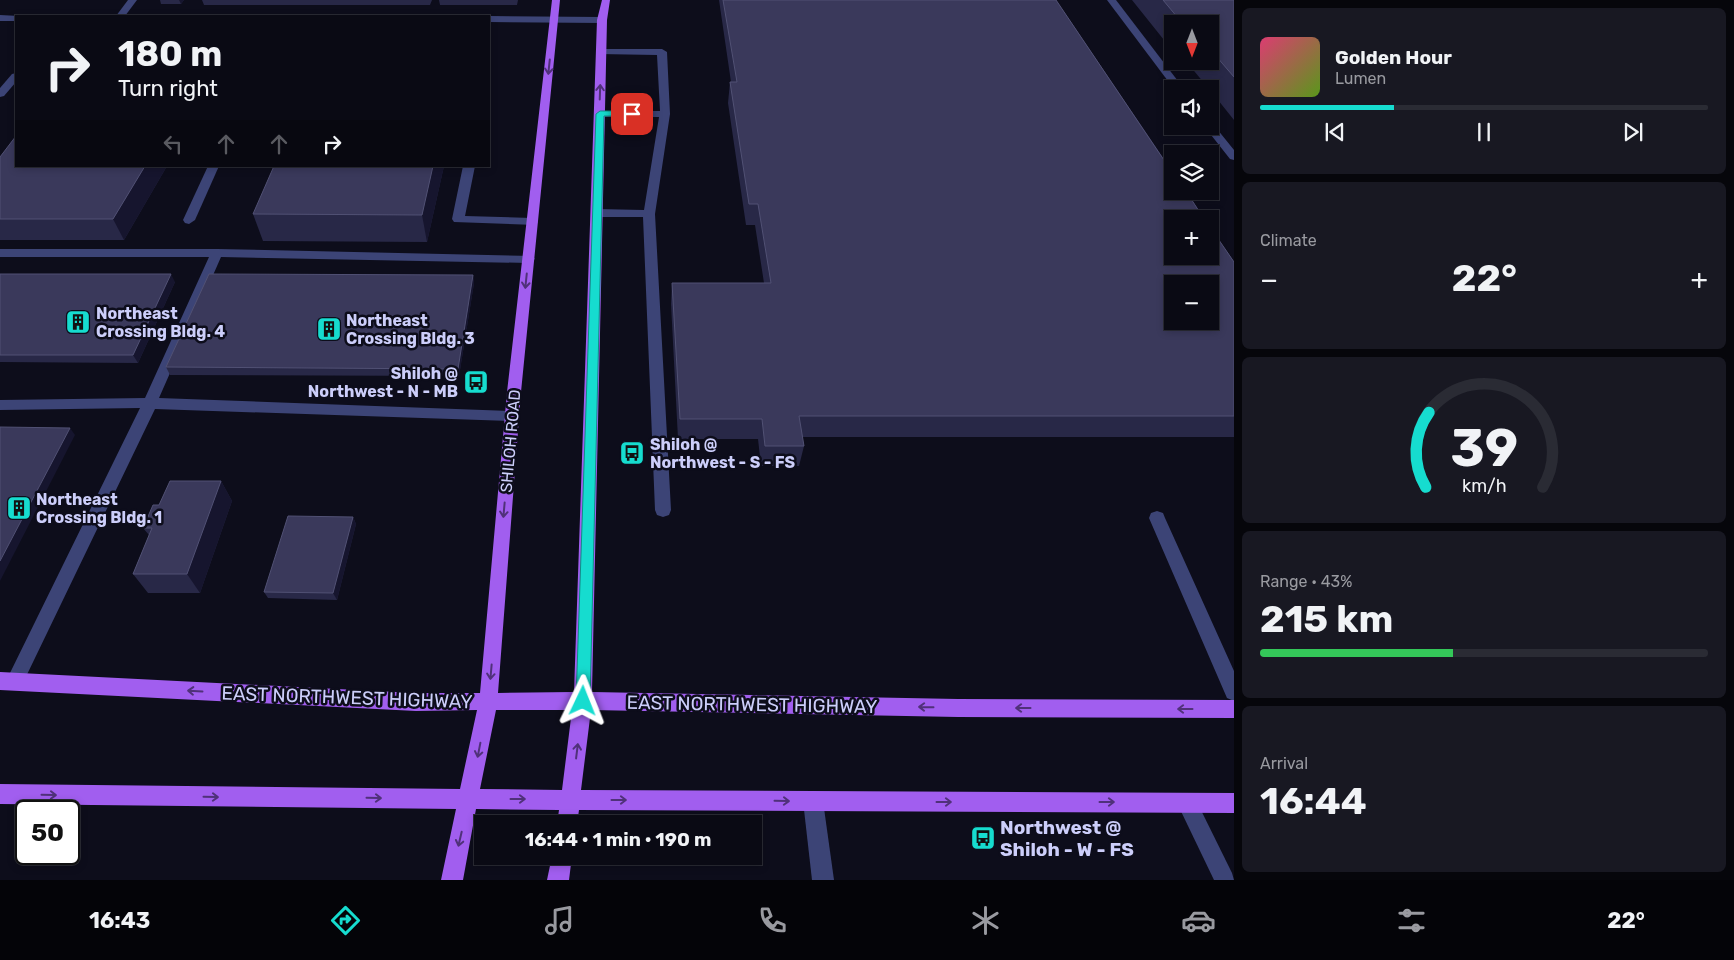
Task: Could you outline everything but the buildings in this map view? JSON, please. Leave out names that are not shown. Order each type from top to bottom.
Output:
[{"type":"main road","name":"SHILOH ROAD","points":[[452,880],[488,702],[512,416],[556,0]]},
{"type":"main road","points":[[568,815],[583,701],[602,20],[606,0]]},
{"type":"main road","name":"EAST NORTHWEST HIGHWAY","points":[[8,681],[416,702],[583,701],[958,708],[1234,709]]},
{"type":"main road","points":[[0,794],[570,800],[1234,803]]},
{"type":"main road","points":[[558,880],[560,865]]},
{"type":"street","points":[[121,15],[132,0]]},
{"type":"street","points":[[1111,0],[1172,80]]},
{"type":"street","points":[[0,18],[15,18]]},
{"type":"street","points":[[490,18],[602,20]]},
{"type":"street","points":[[601,52],[662,52],[665,114],[649,214],[663,510]]},
{"type":"street","points":[[0,94],[15,77]]},
{"type":"street","points":[[600,114],[665,114]]},
{"type":"street","points":[[1216,135],[1234,157]]},
{"type":"street","points":[[189,220],[214,167]]},
{"type":"street","points":[[469,167],[458,219],[532,222]]},
{"type":"street","points":[[597,213],[649,214]]},
{"type":"street","points":[[0,253],[529,259]]},
{"type":"street","points":[[8,681],[150,403],[217,254]]},
{"type":"street","points":[[0,405],[150,403],[512,416]]},
{"type":"street","points":[[1157,518],[1234,692]]},
{"type":"street","points":[[813,801],[823,880]]},
{"type":"street","points":[[1187,802],[1225,880]]},
{"type":"place","name":"Northeast Crossing Bldg. 4","points":[[78,322]]},
{"type":"place","name":"Northeast Crossing Bldg. 3","points":[[329,329]]},
{"type":"place","name":"Shiloh @ Northwest - N - MB","points":[[476,382]]},
{"type":"place","name":"Shiloh @ Northwest - S - FS","points":[[632,453]]},
{"type":"place","name":"Northeast Crossing Bldg. 1","points":[[19,508]]},
{"type":"place","name":"Northwest @ Shiloh - W - FS","points":[[983,838]]},
{"type":"route","points":[[583,701],[600,114],[632,114]]}]
